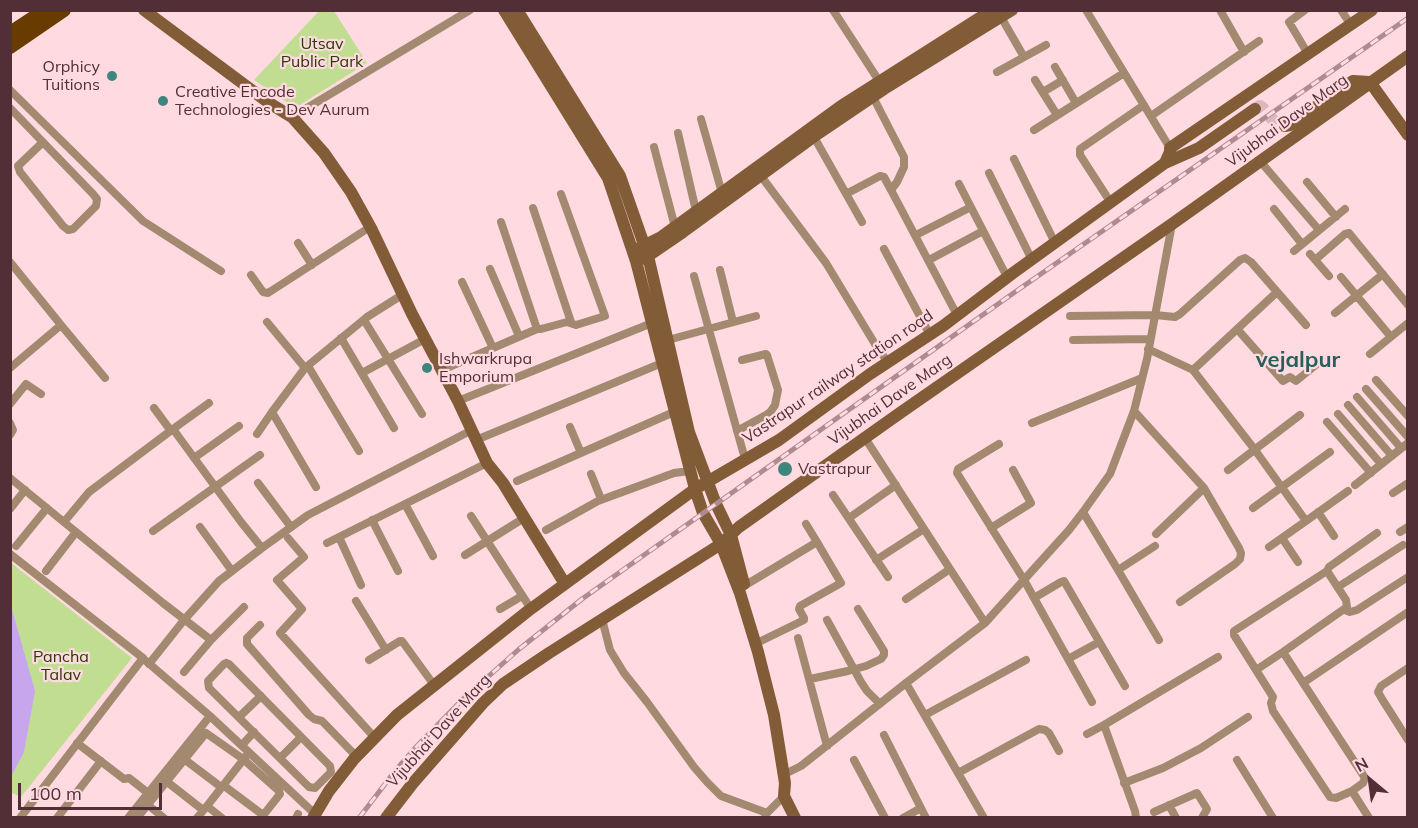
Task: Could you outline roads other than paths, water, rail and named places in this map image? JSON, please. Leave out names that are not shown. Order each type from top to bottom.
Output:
[{"type":"main road","points":[[10,33],[45,10]]},
{"type":"main road","points":[[10,47],[64,10]]},
{"type":"street","points":[[144,10],[269,103],[292,117],[324,153],[351,192],[370,227],[487,463],[503,483],[565,585]]},
{"type":"street","points":[[292,117],[470,10]]},
{"type":"street","points":[[504,10],[608,178],[640,253],[652,323],[695,489],[703,513],[721,544],[740,593],[758,652],[786,772],[791,783],[790,795],[801,818]]},
{"type":"street","points":[[517,10],[620,176],[640,253],[668,340],[689,432],[716,504],[731,535],[761,641],[780,714],[786,772],[784,796],[795,818]]},
{"type":"street","points":[[833,10],[881,85]]},
{"type":"street","points":[[1086,10],[1170,148],[1165,163]]},
{"type":"street","points":[[1220,10],[1244,52]]},
{"type":"street","points":[[1305,10],[1289,22],[1308,54]]},
{"type":"street","points":[[1341,10],[1351,25]]},
{"type":"street","points":[[1170,148],[1372,10]]},
{"type":"street","points":[[640,253],[842,106],[1002,13],[1024,57]]},
{"type":"street","points":[[1150,116],[1259,41]]},
{"type":"street","points":[[997,72],[1046,45]]},
{"type":"street","name":"Vijubhai Dave Marg","points":[[386,818],[413,783],[483,703],[503,684],[721,544],[739,527],[1172,224],[1407,56]]},
{"type":"street","points":[[1055,67],[1076,103]]},
{"type":"street","points":[[1034,130],[1124,72]]},
{"type":"street","points":[[1035,80],[1057,115]]},
{"type":"street","points":[[1043,92],[1063,80]]},
{"type":"street","points":[[1284,126],[1353,81],[1370,82],[1401,119],[1407,135]]},
{"type":"street","points":[[640,253],[683,232],[873,97],[881,85]]},
{"type":"street","points":[[10,90],[143,221],[221,271]]},
{"type":"street","points":[[873,97],[904,157],[904,167],[891,190]]},
{"type":"street","points":[[1111,203],[1080,155],[1080,149],[1144,105]]},
{"type":"street","points":[[10,108],[43,142],[93,194],[97,200],[96,206],[74,229],[68,230],[63,226],[20,172],[18,165],[43,142]]},
{"type":"street","name":"Vastrapur railway station road","points":[[314,816],[329,791],[357,757],[397,715],[531,609],[695,489],[779,440],[888,362],[930,335],[1165,163],[1199,148],[1255,109]]},
{"type":"street","points":[[701,119],[722,193]]},
{"type":"street","points":[[678,133],[696,212]]},
{"type":"street","points":[[814,137],[862,222]]},
{"type":"street","points":[[654,147],[675,227]]},
{"type":"street","points":[[1014,159],[1055,243]]},
{"type":"street","points":[[1260,161],[1319,230]]},
{"type":"street","points":[[989,173],[1032,260]]},
{"type":"street","points":[[761,176],[826,264],[878,350],[888,362]]},
{"type":"street","points":[[846,194],[880,176],[884,177],[957,315]]},
{"type":"street","points":[[1307,182],[1336,217]]},
{"type":"street","points":[[959,184],[1007,277]]},
{"type":"street","points":[[442,370],[537,328],[567,322],[578,325],[605,316],[561,194]]},
{"type":"street","points":[[533,207],[571,322]]},
{"type":"street","points":[[916,236],[971,207]]},
{"type":"street","points":[[1274,209],[1302,244]]},
{"type":"street","points":[[1294,251],[1345,209]]},
{"type":"street","points":[[501,222],[537,328]]},
{"type":"street","points":[[786,772],[801,766],[985,623],[1069,530],[1110,474],[1134,411],[1172,224]]},
{"type":"street","points":[[251,275],[263,292],[268,293],[370,227]]},
{"type":"street","points":[[929,260],[983,231]]},
{"type":"street","points":[[1329,276],[1312,257],[1349,233],[1407,305]]},
{"type":"street","points":[[298,243],[312,265]]},
{"type":"street","points":[[884,249],[930,335]]},
{"type":"street","points":[[1070,316],[1155,315],[1171,317],[1180,314],[1243,258],[1248,259],[1306,325]]},
{"type":"street","points":[[10,262],[105,378]]},
{"type":"street","points":[[490,269],[519,336]]},
{"type":"street","points":[[720,270],[733,322]]},
{"type":"street","points":[[1335,313],[1383,274]]},
{"type":"street","points":[[694,276],[745,459]]},
{"type":"street","points":[[1341,277],[1391,337]]},
{"type":"street","points":[[462,282],[493,348]]},
{"type":"street","points":[[1193,370],[1277,292]]},
{"type":"street","points":[[257,434],[306,367],[364,320],[402,295]]},
{"type":"street","points":[[668,340],[756,316]]},
{"type":"street","points":[[364,320],[422,414]]},
{"type":"street","points":[[267,322],[306,367],[359,451]]},
{"type":"street","points":[[458,401],[652,323]]},
{"type":"street","points":[[1370,354],[1407,323]]},
{"type":"street","points":[[10,368],[61,325]]},
{"type":"street","points":[[1238,330],[1283,381],[1290,377],[1297,380],[1322,360]]},
{"type":"street","points":[[341,338],[394,428]]},
{"type":"street","points":[[362,373],[425,339]]},
{"type":"street","points":[[1073,340],[1150,339]]},
{"type":"street","points":[[1148,349],[1193,370],[1256,450],[1306,521]]},
{"type":"street","points":[[737,431],[771,411],[778,390],[766,354],[742,360]]},
{"type":"street","points":[[20,818],[77,743],[146,661],[219,581],[291,527],[308,515],[474,435],[662,363]]},
{"type":"street","points":[[1032,423],[1142,378]]},
{"type":"street","points":[[1376,380],[1407,416]]},
{"type":"street","points":[[10,404],[26,384],[41,394]]},
{"type":"street","points":[[1366,389],[1407,437]]},
{"type":"street","points":[[1269,547],[1351,488],[1404,446],[1357,398]]},
{"type":"street","points":[[64,522],[88,492],[209,403]]},
{"type":"street","points":[[1348,405],[1392,456]]},
{"type":"street","points":[[154,408],[262,548]]},
{"type":"street","points":[[1134,411],[1204,488],[1241,553],[1240,559],[1235,564],[1179,602]]},
{"type":"street","points":[[272,412],[316,487]]},
{"type":"street","points":[[517,481],[675,412]]},
{"type":"street","points":[[1338,414],[1381,464]]},
{"type":"street","points":[[1228,470],[1300,415]]},
{"type":"street","points":[[1327,422],[1371,473]]},
{"type":"street","points":[[10,423],[14,430],[10,435]]},
{"type":"street","points":[[194,458],[239,426]]},
{"type":"street","points":[[570,426],[581,453]]},
{"type":"street","points":[[865,438],[985,623]]},
{"type":"street","points":[[999,444],[957,471],[959,477],[1024,580],[1092,702]]},
{"type":"street","points":[[1253,508],[1330,452]]},
{"type":"street","points":[[153,531],[260,455]]},
{"type":"street","points":[[327,543],[487,463]]},
{"type":"street","points":[[991,528],[1031,503],[1013,470]]},
{"type":"street","points":[[546,530],[601,499],[674,473],[690,471]]},
{"type":"street","points":[[591,474],[601,499]]},
{"type":"street","points":[[10,478],[211,640]]},
{"type":"street","points":[[258,483],[291,527]]},
{"type":"street","points":[[1393,493],[1407,483]]},
{"type":"street","points":[[849,518],[896,485]]},
{"type":"street","points":[[1156,534],[1204,488]]},
{"type":"street","points":[[10,508],[25,490]]},
{"type":"street","points":[[833,495],[888,577]]},
{"type":"street","points":[[405,504],[433,556]]},
{"type":"street","points":[[16,546],[47,508]]},
{"type":"street","points":[[1083,512],[1159,640]]},
{"type":"street","points":[[1318,512],[1334,536]]},
{"type":"street","points":[[471,516],[531,609]]},
{"type":"street","points":[[465,555],[524,519]]},
{"type":"street","points":[[372,520],[398,572]]},
{"type":"street","points":[[761,641],[804,620],[800,606],[841,583],[807,524]]},
{"type":"street","points":[[200,527],[232,571]]},
{"type":"street","points":[[876,560],[924,529]]},
{"type":"street","points":[[46,571],[76,532]]},
{"type":"street","points":[[1283,652],[1365,778],[1363,783],[1352,791],[1336,798],[1330,797],[1273,711],[1271,703],[1273,697],[1234,632],[1327,571],[1329,567],[1377,533]]},
{"type":"street","points":[[339,537],[361,585]]},
{"type":"street","points":[[288,538],[304,557],[277,580],[302,609],[280,633],[375,738]]},
{"type":"street","points":[[1282,538],[1298,562]]},
{"type":"street","points":[[744,586],[817,542]]},
{"type":"street","points":[[1338,587],[1403,545]]},
{"type":"street","points":[[1118,570],[1155,546]]},
{"type":"street","points":[[10,554],[146,661],[210,716],[280,794],[262,817],[184,759]]},
{"type":"street","points":[[906,599],[950,569]]},
{"type":"street","points":[[1256,670],[1345,610],[1347,603],[1327,571]]},
{"type":"street","points":[[1345,610],[1350,612],[1357,610],[1407,577]]},
{"type":"street","points":[[1034,598],[1064,581],[1125,686]]},
{"type":"street","points":[[500,609],[522,596]]},
{"type":"street","points":[[356,601],[386,650]]},
{"type":"street","points":[[184,672],[211,640],[244,607]]},
{"type":"street","points":[[810,679],[853,670],[872,663],[885,653],[858,609]]},
{"type":"street","points":[[1303,683],[1407,612]]},
{"type":"street","points":[[602,620],[610,650],[624,673],[694,767],[720,796],[766,815],[784,796]]},
{"type":"street","points":[[827,620],[853,670],[867,691],[880,704]]},
{"type":"street","points":[[260,625],[247,638],[247,644],[309,715],[322,721],[357,757]]},
{"type":"street","points":[[798,638],[827,746]]},
{"type":"street","points":[[369,660],[402,641],[434,685]]},
{"type":"street","points":[[1068,659],[1099,642]]},
{"type":"street","points":[[1088,734],[1218,657]]},
{"type":"street","points":[[925,715],[1026,660]]},
{"type":"street","points":[[224,664],[229,664],[261,696],[330,766],[331,772],[317,786],[309,787],[239,717],[208,685],[208,681],[224,664]]},
{"type":"street","points":[[1407,668],[1381,686],[1378,692],[1407,740]]},
{"type":"street","points":[[906,683],[984,818]]},
{"type":"street","points":[[239,717],[261,696]]},
{"type":"street","points":[[128,818],[210,716]]},
{"type":"street","points":[[1124,783],[1162,768],[1201,748],[1248,717]]},
{"type":"street","points":[[1104,725],[1136,818]]},
{"type":"street","points":[[958,773],[1039,729],[1049,733],[1059,751]]},
{"type":"street","points":[[202,811],[222,786],[254,732]]},
{"type":"street","points":[[137,818],[206,733],[244,752],[314,816]]},
{"type":"street","points":[[884,735],[926,818]]},
{"type":"street","points":[[280,758],[301,737]]},
{"type":"street","points":[[77,743],[124,779],[129,778],[148,793]]},
{"type":"street","points":[[854,760],[885,818]]},
{"type":"street","points":[[1237,760],[1273,818]]},
{"type":"street","points":[[57,818],[101,761]]},
{"type":"street","points":[[166,781],[202,811],[222,818]]},
{"type":"street","points":[[1352,791],[1369,818]]},
{"type":"street","points":[[1154,812],[1196,792],[1207,809],[1202,818]]},
{"type":"street","points":[[147,805],[164,818]]},
{"type":"street","points":[[1169,805],[1176,818]]},
{"type":"street","points":[[903,818],[921,808]]},
{"type":"tunnel","points":[[1255,109],[1262,107],[1278,126],[1285,126]]},
{"type":"railway","points":[[359,818],[395,771],[463,699],[518,650],[582,599],[1015,292],[1408,18]]},
{"type":"place","name":"Orphicy Tuitions","points":[[112,76]]},
{"type":"place","name":"Creative Encode Technologies - Dev Aurum","points":[[163,101]]},
{"type":"place","name":"Ishwarkrupa Emporium","points":[[427,368]]},
{"type":"place","name":"Vastrapur","points":[[785,469]]},
{"type":"district","name":"vejalpur","points":[[1298,360]]},
{"type":"park label","name":"Utsav Public Park","points":[[322,53]]},
{"type":"park label","name":"Pancha Talav","points":[[61,666]]}]
